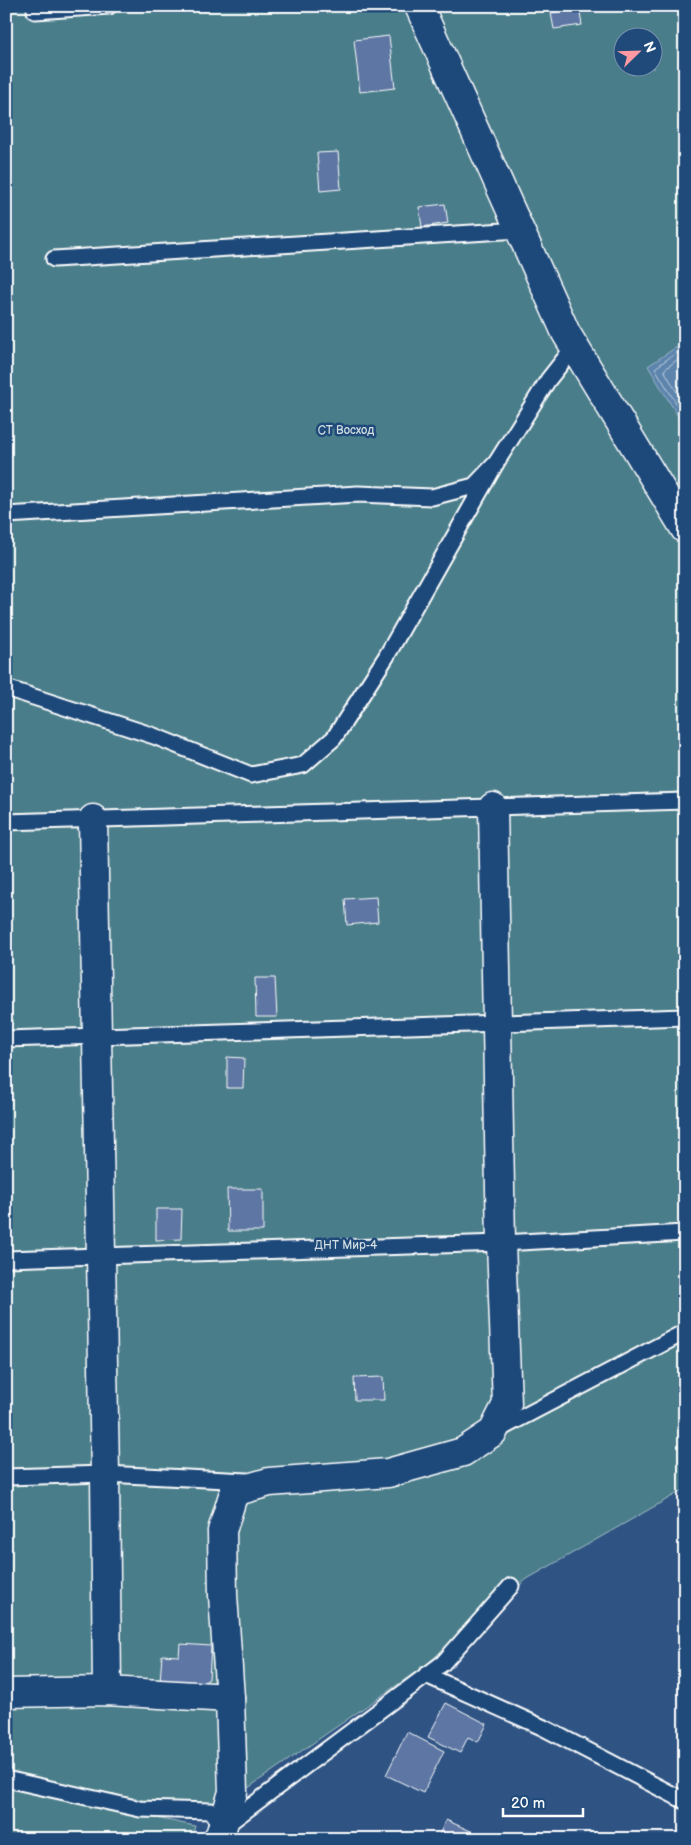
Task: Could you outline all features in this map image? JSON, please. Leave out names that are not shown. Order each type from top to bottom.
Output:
[{"type":"street","points":[[419,6],[566,333],[685,528]]},
{"type":"street","points":[[220,1834],[233,1792],[230,1698],[223,1596],[222,1531],[234,1492],[269,1482],[388,1473],[463,1452],[492,1432],[507,1404],[496,1023],[494,807]]},
{"type":"street","points":[[93,819],[107,1691]]},
{"type":"street","points":[[6,1693],[107,1691],[230,1698]]},
{"type":"lane","points":[[35,11],[109,6]]},
{"type":"lane","points":[[54,259],[520,230]]},
{"type":"lane","points":[[6,688],[154,736],[251,775],[303,765],[334,738],[386,657],[496,463],[548,380],[574,347]]},
{"type":"lane","points":[[6,515],[358,494],[432,497],[474,486],[496,463]]},
{"type":"lane","points":[[6,822],[685,801]]},
{"type":"lane","points":[[6,1039],[685,1018]]},
{"type":"lane","points":[[6,1259],[501,1243],[685,1233]]},
{"type":"lane","points":[[492,1432],[685,1332]]},
{"type":"lane","points":[[6,1477],[105,1474],[269,1482]]},
{"type":"lane","points":[[6,1779],[140,1809],[210,1811],[220,1834],[443,1663],[511,1586]]},
{"type":"lane","points":[[426,1675],[544,1728],[681,1794]]},
{"type":"green space","name":"СТ Восход","points":[[6,6],[685,6],[685,792],[6,814]]},
{"type":"green space","name":"ДНТ Мир-4","points":[[685,807],[685,1324],[683,1325],[685,1326],[685,1489],[527,1579],[423,1667],[206,1817],[6,1773],[6,829]]},
{"type":"green space","points":[[6,1787],[195,1826],[192,1839],[6,1839]]},
{"type":"water","points":[[675,348],[685,348],[685,428],[648,366]]},
{"type":"building","points":[[579,8],[582,25],[554,29],[551,13]]},
{"type":"building","points":[[389,36],[395,88],[360,92],[354,40]]},
{"type":"building","points":[[338,152],[341,189],[320,191],[317,153]]},
{"type":"building","points":[[445,204],[448,223],[422,227],[419,207]]},
{"type":"building","points":[[376,897],[378,922],[347,925],[345,899]]},
{"type":"building","points":[[255,978],[275,978],[277,1017],[256,1017]]},
{"type":"building","points":[[227,1057],[244,1058],[243,1088],[227,1088]]},
{"type":"building","points":[[227,1189],[263,1189],[263,1231],[228,1231]]},
{"type":"building","points":[[156,1209],[182,1209],[181,1239],[156,1240]]},
{"type":"building","points":[[383,1377],[384,1400],[355,1400],[354,1378]]},
{"type":"building","points":[[180,1644],[211,1646],[209,1679],[200,1685],[160,1682],[162,1655],[179,1656]]},
{"type":"building","points":[[446,1703],[487,1724],[478,1742],[468,1737],[460,1753],[428,1737]]},
{"type":"building","points":[[407,1732],[444,1751],[423,1793],[386,1775]]},
{"type":"building","points":[[446,1820],[482,1836],[481,1839],[437,1839]]}]
